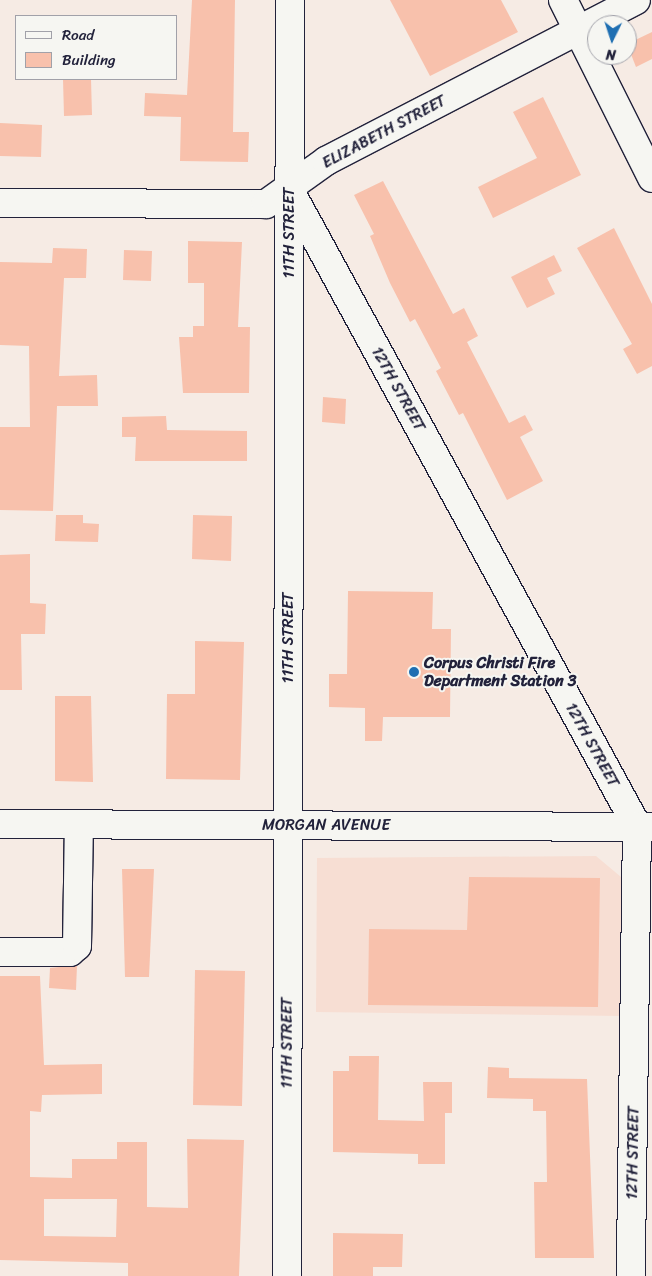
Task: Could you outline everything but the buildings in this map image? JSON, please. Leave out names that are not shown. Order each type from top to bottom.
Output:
[{"type":"street","name":"11TH STREET","points":[[287,1276],[290,0]]},
{"type":"street","points":[[563,0],[652,178]]},
{"type":"street","name":"ELIZABETH STREET","points":[[0,203],[266,204],[289,190],[326,161],[636,0]]},
{"type":"street","name":"12TH STREET","points":[[289,190],[644,826],[632,1276]]},
{"type":"street","name":"MORGAN AVENUE","points":[[0,824],[644,826]]},
{"type":"street","points":[[0,952],[70,952],[77,946],[79,824]]},
{"type":"shaded area","points":[[596,856],[621,877],[622,1016],[316,1012],[317,858]]},
{"type":"place","name":"Corpus Christi Fire Department Station 3","points":[[414,672]]}]
